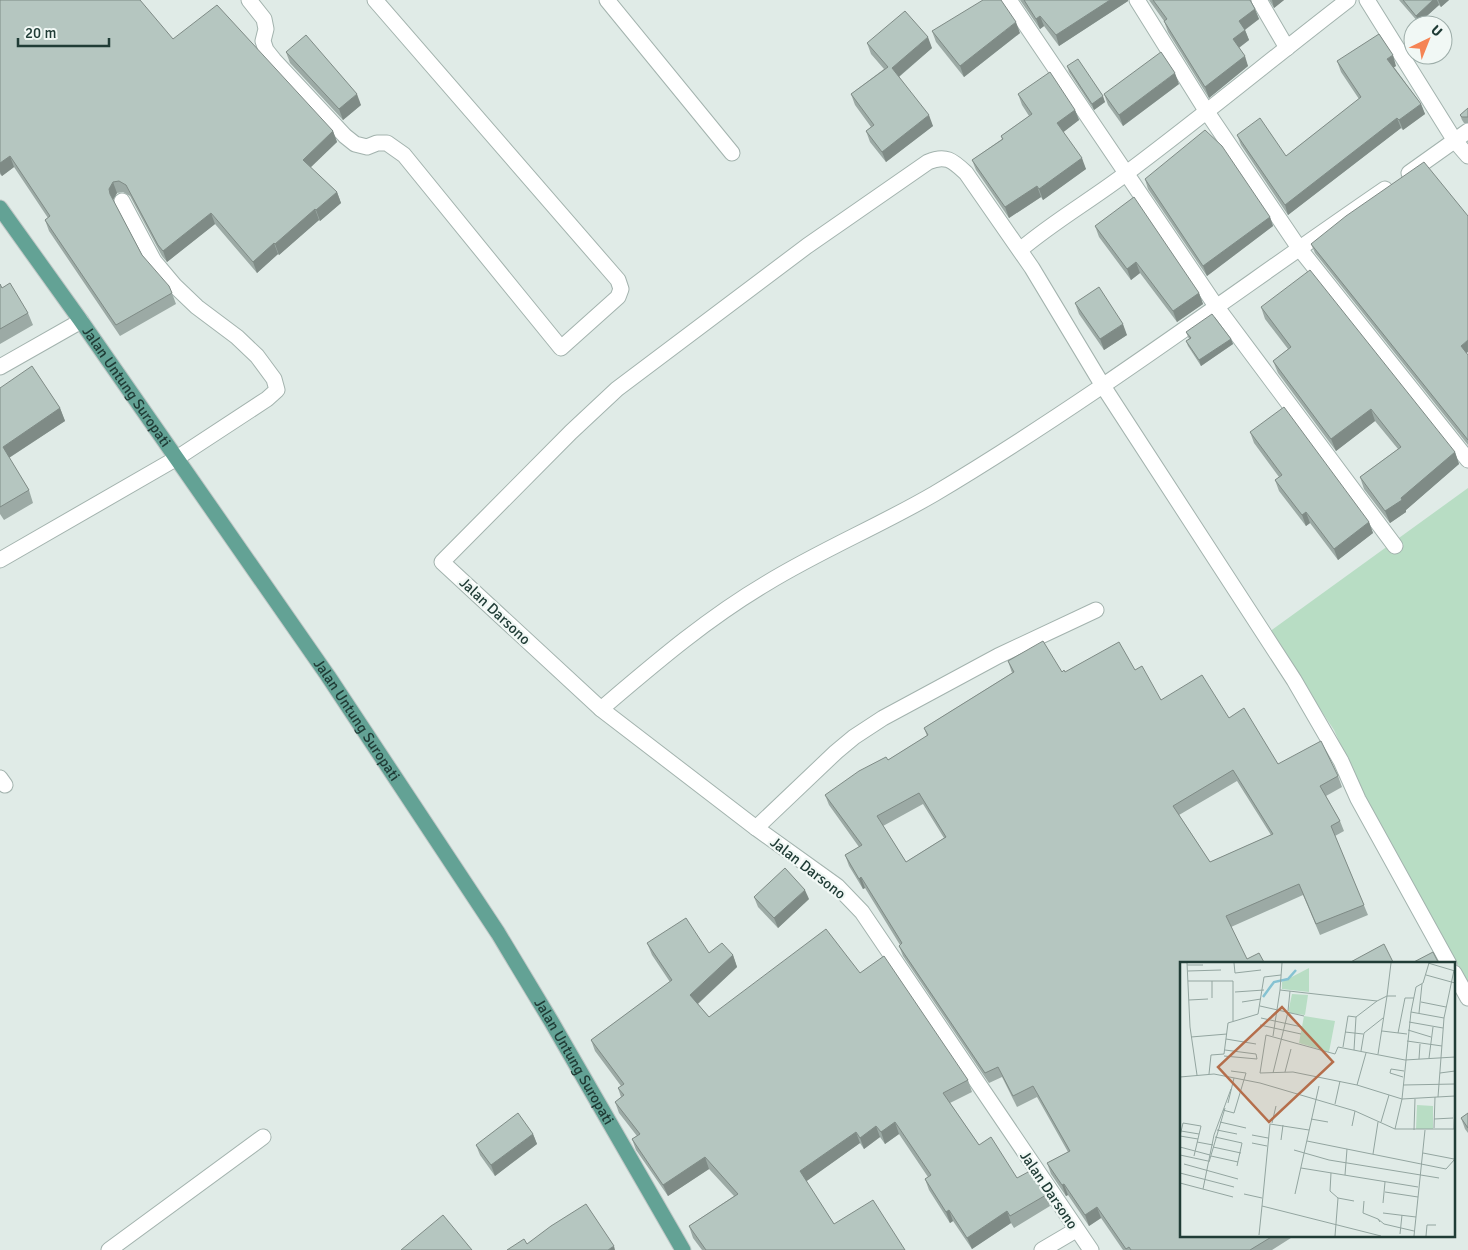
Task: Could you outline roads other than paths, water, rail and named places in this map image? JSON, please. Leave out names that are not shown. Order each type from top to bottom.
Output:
[{"type":"main road","name":"Jalan Untung Suropati","points":[[0,208],[81,320],[328,676],[498,933],[552,1021],[683,1250]]},
{"type":"street","points":[[249,0],[264,19],[266,29],[263,40],[266,50],[274,60],[345,136],[355,144],[366,147],[377,143],[387,143],[404,155],[561,348],[618,297],[621,289],[618,280],[375,0]]},
{"type":"street","points":[[608,0],[732,153]]},
{"type":"street","points":[[1009,0],[1216,306],[1395,546]]},
{"type":"street","points":[[1137,0],[1207,112],[1299,248],[1468,460]]},
{"type":"street","points":[[1260,0],[1287,48]]},
{"type":"street","points":[[1348,0],[1126,174],[1038,234],[1020,250],[1103,386],[1294,680],[1341,761],[1358,799],[1448,962]]},
{"type":"street","points":[[1368,0],[1455,141],[1468,156]]},
{"type":"street","points":[[601,709],[682,640],[726,609],[769,582],[933,494],[1103,386],[1468,131]]},
{"type":"street","name":"Jalan Darsono","points":[[1020,250],[966,173],[946,158],[938,158],[928,162],[807,246],[617,389],[564,439],[442,562],[601,709],[756,828],[837,886],[862,912],[1091,1250]]},
{"type":"street","points":[[0,560],[177,458],[277,390],[274,379],[256,356],[237,337],[197,307],[175,286],[154,261],[122,201]]},
{"type":"street","points":[[0,367],[81,320]]},
{"type":"street","points":[[756,828],[836,752],[854,737],[883,718],[998,656],[1096,610]]},
{"type":"street","points":[[1456,977],[1468,998]]},
{"type":"street","points":[[109,1250],[263,1136]]},
{"type":"street","points":[[1042,1250],[1076,1230]]}]
